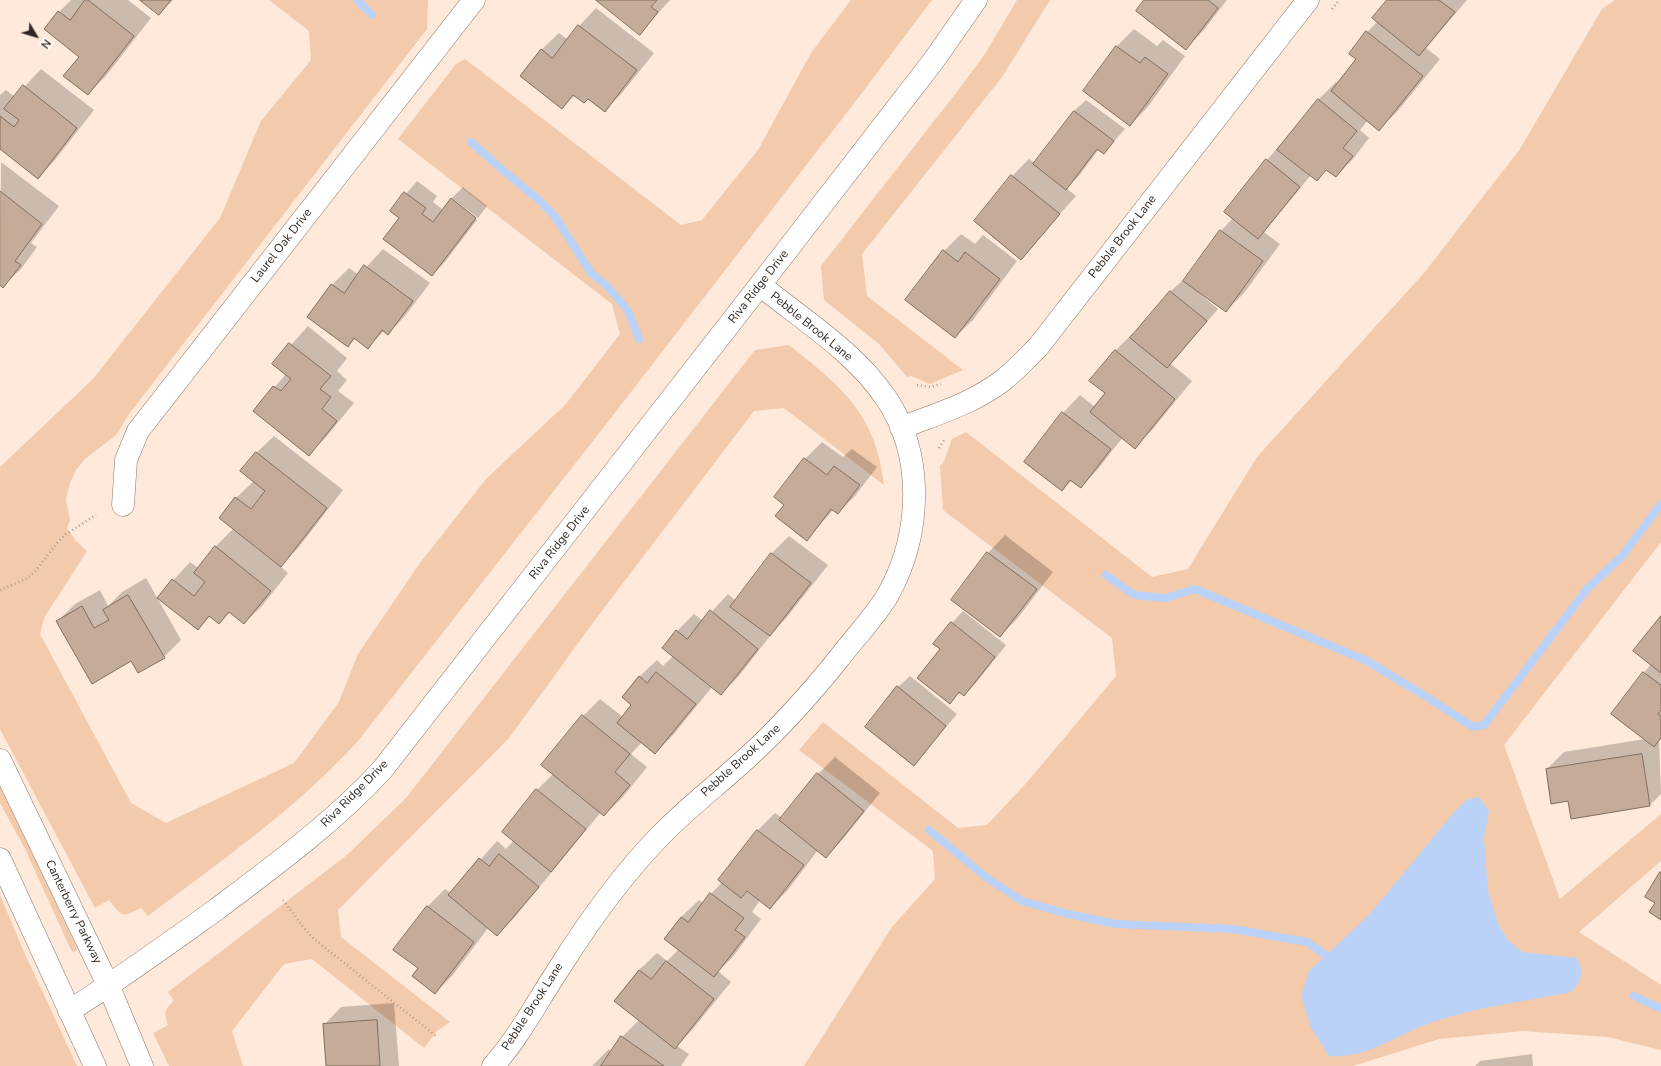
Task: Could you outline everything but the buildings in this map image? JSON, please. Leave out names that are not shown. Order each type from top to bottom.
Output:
[{"type":"street","name":"Laurel Oak Drive","points":[[123,505],[126,460],[138,431],[474,0]]},
{"type":"street","name":"Riva Ridge Drive","points":[[69,1011],[109,987],[277,863],[341,810],[382,770],[934,60],[976,0]]},
{"type":"street","name":"Pebble Brook Lane","points":[[901,428],[954,408],[974,398],[1002,381],[1038,347],[1308,0]]},
{"type":"street","name":"Pebble Brook Lane","points":[[493,1066],[514,1042],[559,968],[592,918],[646,852],[674,822],[747,758],[784,722],[824,677],[887,596],[903,561],[912,528],[914,513],[914,480],[908,449],[901,428],[886,398],[863,370],[837,346],[760,285]]},
{"type":"street","name":"Canterberry Parkway","points":[[0,760],[109,987],[142,1066]]},
{"type":"street","points":[[0,858],[95,1066]]},
{"type":"path","points":[[917,385],[930,387],[946,382]]},
{"type":"path","points":[[0,590],[20,582],[34,573],[61,538],[96,515]]},
{"type":"path","points":[[283,900],[314,939],[436,1036]]},
{"type":"shaded area","points":[[269,0],[428,0],[427,29],[129,414],[116,435],[85,459],[76,470],[70,483],[66,499],[70,520],[67,528],[76,541],[87,551],[44,618],[40,634],[131,803],[166,823],[294,763],[339,702],[358,654],[420,563],[486,479],[566,404],[620,334],[612,304],[398,139],[456,64],[465,59],[681,225],[702,220],[758,150],[811,53],[851,0],[932,0],[614,414],[358,741],[309,790],[283,812],[148,916],[141,908],[130,913],[123,914],[117,910],[109,900],[95,908],[0,729],[0,467],[93,379],[220,218],[261,121],[311,60],[309,31]]},
{"type":"shaded area","points":[[1017,0],[1050,0],[1002,77],[862,254],[867,296],[963,370],[930,384],[911,376],[907,377],[879,344],[824,300],[821,266],[985,54]]},
{"type":"shaded area","points":[[1615,0],[1661,0],[1661,542],[1504,745],[1560,899],[1661,814],[1661,861],[1579,932],[1661,985],[1661,1050],[1608,1037],[1523,1031],[1439,1039],[1353,1066],[804,1066],[892,927],[935,879],[933,851],[799,750],[823,722],[958,828],[987,825],[1029,780],[1116,676],[1112,638],[943,510],[940,465],[943,464],[952,439],[966,432],[1152,577],[1188,569],[1257,457],[1424,273],[1520,149],[1602,9]]},
{"type":"shaded area","points":[[789,345],[825,375],[853,404],[873,439],[880,460],[884,485],[784,408],[754,411],[595,620],[509,738],[338,910],[341,937],[450,1022],[437,1031],[424,1048],[312,959],[284,964],[232,1031],[243,1066],[169,1066],[153,1033],[168,1025],[166,1012],[168,1007],[174,1001],[168,992],[347,855],[406,798],[755,350]]},
{"type":"shaded area","points":[[0,783],[77,948],[76,951],[73,952],[71,950],[25,849],[0,803]]},
{"type":"shaded area","points":[[0,895],[24,952],[77,1066],[0,1066]]},
{"type":"water","points":[[1479,797],[1489,811],[1484,838],[1488,891],[1499,926],[1509,941],[1522,952],[1577,958],[1581,968],[1581,976],[1578,984],[1571,992],[1500,1005],[1447,1017],[1417,1028],[1369,1050],[1343,1056],[1329,1056],[1311,1028],[1301,996],[1309,971],[1369,915],[1455,811],[1466,800]]},
{"type":"waterway","points":[[357,0],[372,15]]},
{"type":"waterway","points":[[471,142],[541,202],[556,218],[591,273],[607,286],[628,311],[639,339]]},
{"type":"waterway","points":[[1106,575],[1134,595],[1166,598],[1195,589],[1367,661],[1473,727],[1484,725],[1587,589],[1622,556],[1661,504]]},
{"type":"waterway","points":[[929,830],[987,878],[1022,901],[1068,914],[1116,924],[1233,929],[1307,942],[1334,961]]},
{"type":"waterway","points":[[1634,996],[1661,1009]]}]
